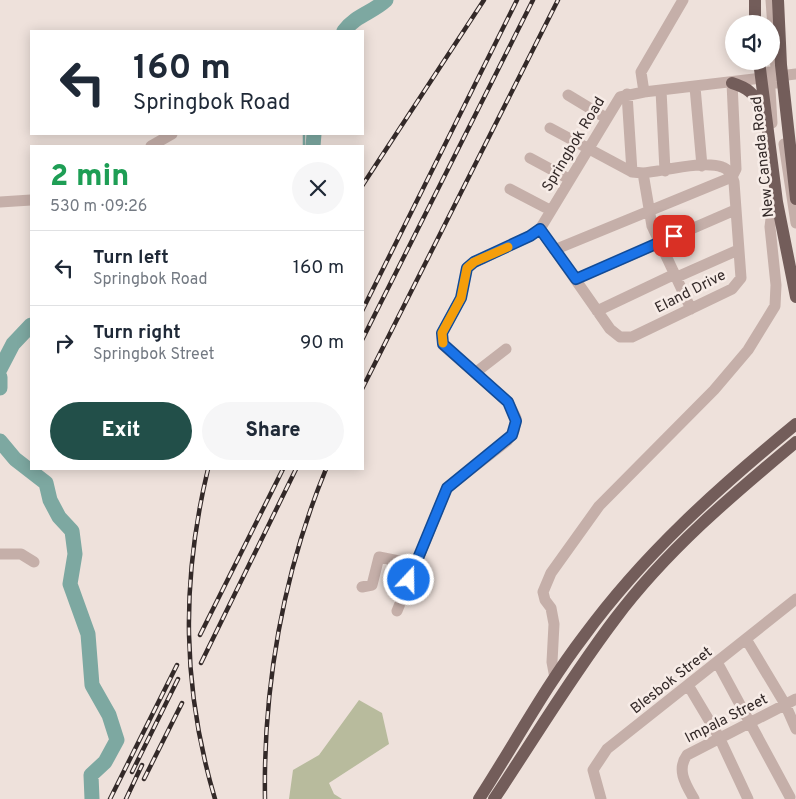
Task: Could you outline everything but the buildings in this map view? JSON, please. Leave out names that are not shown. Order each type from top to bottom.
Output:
[{"type":"main road","points":[[755,0],[755,15]]},
{"type":"main road","name":"New Canada Road","points":[[778,0],[765,118],[776,202],[796,298]]},
{"type":"main road","name":"New Canada Road","points":[[766,70],[770,76],[796,199]]},
{"type":"main road","points":[[732,83],[746,87],[752,92],[765,118]]},
{"type":"main road","points":[[479,799],[583,636],[643,564],[717,490],[796,424]]},
{"type":"main road","points":[[494,799],[615,618],[656,570],[712,514],[796,442]]},
{"type":"street","points":[[644,92],[641,72],[683,0]]},
{"type":"street","points":[[764,0],[764,15]]},
{"type":"street","name":"New Canada Road","points":[[771,0],[770,76],[774,147],[796,278]]},
{"type":"street","name":"New Canada Road","points":[[769,70],[796,223]]},
{"type":"street","name":"Springbok Road","points":[[540,229],[606,118],[618,100],[627,94],[796,74]]},
{"type":"street","name":"Eland Drive","points":[[540,229],[613,333],[624,338],[632,337],[736,286],[741,278],[732,177],[736,169],[732,83]]},
{"type":"street","points":[[695,87],[702,166]]},
{"type":"street","points":[[661,90],[666,171]]},
{"type":"street","points":[[627,94],[637,172],[648,212],[691,309]]},
{"type":"street","points":[[568,95],[606,118]]},
{"type":"street","points":[[550,128],[637,172],[666,171],[702,166],[722,167],[732,177],[554,250]]},
{"type":"street","points":[[153,145],[170,135]]},
{"type":"street","points":[[530,158],[569,179]]},
{"type":"street","points":[[510,189],[550,210]]},
{"type":"street","points":[[0,202],[30,200]]},
{"type":"street","points":[[555,678],[552,662],[554,624],[551,608],[545,600],[543,592],[552,573],[599,506],[714,390],[748,350],[775,306],[776,285],[770,227],[772,211],[776,202]]},
{"type":"street","points":[[576,279],[735,210]]},
{"type":"street","points":[[397,611],[414,564],[447,488],[506,441],[516,428],[515,414],[510,404],[445,348],[442,333],[461,298],[467,268],[474,262],[530,236],[540,229]]},
{"type":"street","points":[[597,311],[676,275],[738,250]]},
{"type":"street","points":[[475,373],[506,350]]},
{"type":"street","points":[[0,554],[21,554],[34,562]]},
{"type":"street","points":[[362,587],[372,585],[379,557],[414,564]]},
{"type":"street","name":"Blesbok Street","points":[[601,799],[593,774],[598,761],[607,749],[796,600]]},
{"type":"street","points":[[746,639],[785,704],[796,729]]},
{"type":"street","points":[[717,662],[751,721],[789,797]]},
{"type":"street","points":[[688,685],[719,737],[748,799]]},
{"type":"street","name":"Impala Street","points":[[694,799],[684,780],[682,763],[690,752],[796,699]]},
{"type":"green space","points":[[359,700],[382,713],[389,744],[329,783],[334,794],[342,799],[289,799],[293,770],[319,755]]},
{"type":"waterway","points":[[345,30],[354,21],[386,0]]},
{"type":"waterway","points":[[304,135],[304,145]]},
{"type":"waterway","points":[[313,145],[314,135]]},
{"type":"waterway","points":[[0,369],[13,344],[30,326]]},
{"type":"waterway","points":[[0,377],[0,388]]},
{"type":"waterway","points":[[0,441],[15,459],[46,483],[50,500],[59,517],[72,531],[75,554],[70,584],[88,634],[92,685],[109,715],[117,740],[105,762],[91,775],[92,799]]},
{"type":"railway","points":[[364,183],[484,0]]},
{"type":"railway","points":[[364,307],[517,0]]},
{"type":"railway","points":[[364,336],[533,0]]},
{"type":"railway","points":[[364,385],[558,0]]},
{"type":"railway","points":[[208,470],[193,552],[189,634],[196,716],[204,758],[215,799]]},
{"type":"railway","points":[[200,635],[282,470]]},
{"type":"railway","points":[[201,663],[296,470]]},
{"type":"railway","points":[[265,799],[268,715],[279,631],[298,549],[326,470]]},
{"type":"railway","points":[[110,799],[177,665]]},
{"type":"railway","points":[[132,772],[178,679]]},
{"type":"railway","points":[[144,779],[182,703]]},
{"type":"railway","points":[[126,799],[142,765]]},
{"type":"slow traffic","points":[[443,343],[442,333],[461,298],[467,268],[474,262],[508,247]]},
{"type":"route","points":[[409,580],[428,530],[447,488],[457,478],[506,441],[516,428],[515,414],[505,398],[445,348],[443,344],[442,333],[461,298],[467,268],[474,262],[530,236],[540,229],[576,279],[674,236]]}]
